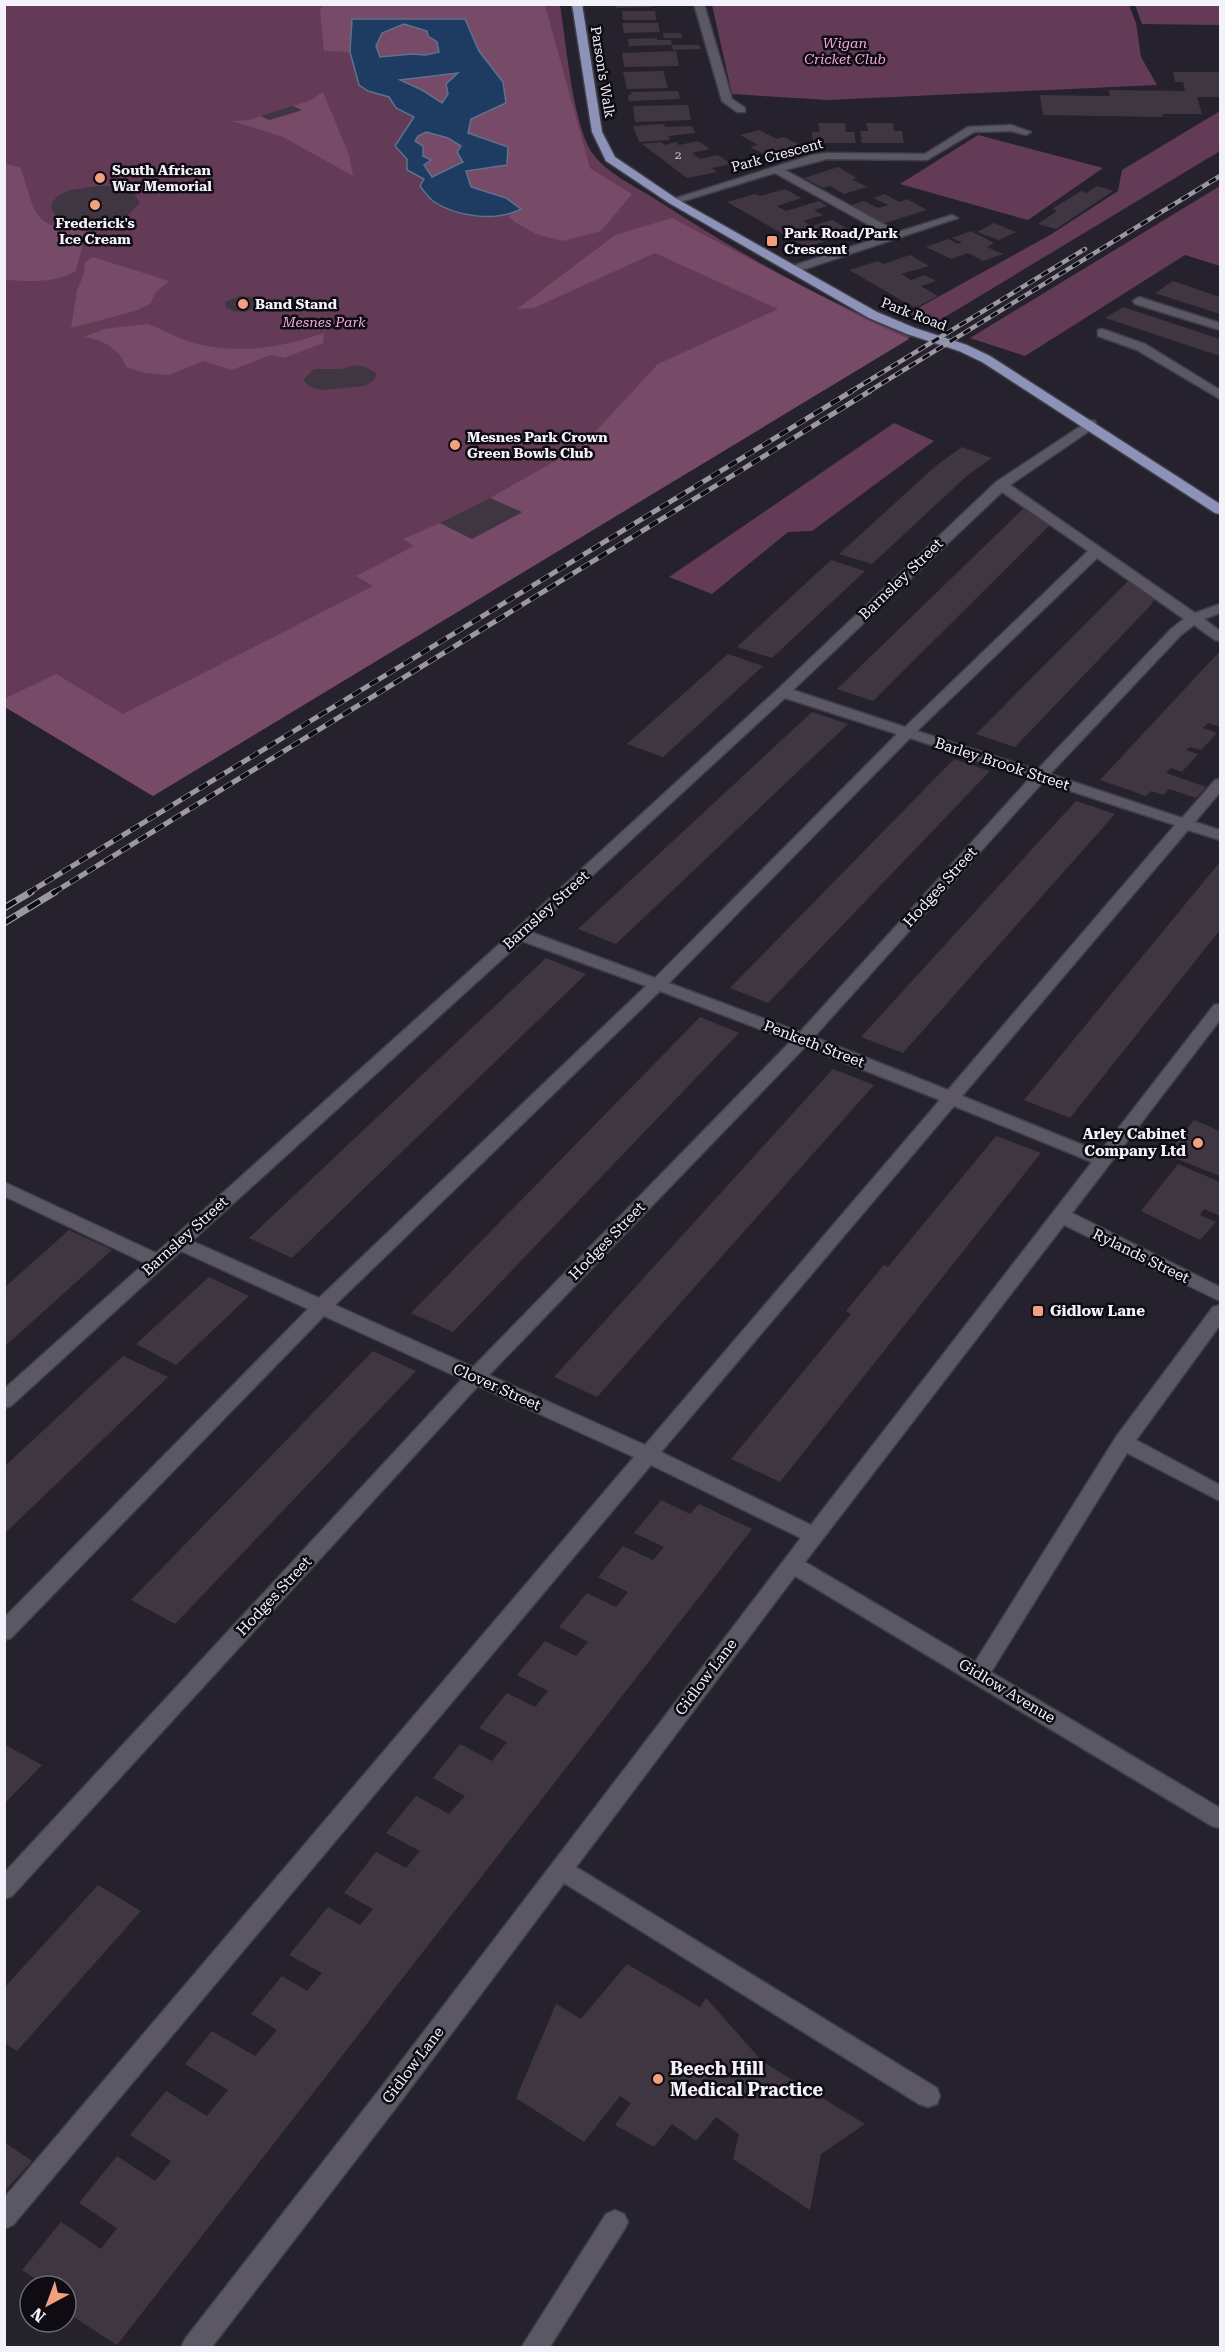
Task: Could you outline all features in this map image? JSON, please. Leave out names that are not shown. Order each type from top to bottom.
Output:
[{"type":"main road","name":"Parson's Walk","points":[[577,4],[597,132],[601,144]]},
{"type":"main road","name":"Park Road","points":[[601,144],[610,159],[622,169],[673,201],[888,322],[963,348],[986,359],[1221,510]]},
{"type":"street","points":[[699,4],[726,101],[741,110]]},
{"type":"street","name":"Park Crescent","points":[[673,201],[776,169],[827,156],[927,157],[972,129],[1011,128],[1026,132]]},
{"type":"street","points":[[776,169],[897,236]]},
{"type":"street","points":[[794,269],[952,218]]},
{"type":"street","points":[[1139,301],[1221,327]]},
{"type":"street","points":[[1102,333],[1142,347],[1221,395]]},
{"type":"street","name":"Barnsley Street","points":[[4,1401],[520,934],[783,692],[1001,484],[1090,424]]},
{"type":"street","points":[[1001,484],[1221,637]]},
{"type":"street","points":[[4,1632],[321,1306],[658,984],[907,733],[1097,550]]},
{"type":"street","name":"Hodges Street","points":[[4,1889],[475,1377],[802,1040],[1040,776],[1176,632],[1192,619],[1221,608]]},
{"type":"street","name":"Barley Brook Street","points":[[783,692],[1221,835]]},
{"type":"street","points":[[4,2217],[260,1911],[1184,822],[1221,783]]},
{"type":"street","name":"Penketh Street","points":[[520,934],[658,984],[952,1097],[1105,1161]]},
{"type":"street","name":"Gidlow Lane","points":[[194,2348],[389,2097],[814,1534],[1221,1009]]},
{"type":"street","points":[[6,1190],[158,1261]]},
{"type":"street","name":"Rylands Street","points":[[1062,1216],[1221,1295]]},
{"type":"street","name":"Clover Street","points":[[178,1242],[649,1455],[814,1534]]},
{"type":"street","points":[[979,1674],[1123,1442],[1221,1312]]},
{"type":"street","points":[[1123,1442],[1221,1494]]},
{"type":"street","name":"Gidlow Avenue","points":[[792,1564],[1221,1819]]},
{"type":"street","points":[[561,1869],[928,2096]]},
{"type":"street","points":[[534,2348],[615,2222]]},
{"type":"green space","name":"Mesnes Park","points":[[5,5],[560,5],[571,83],[580,124],[593,154],[605,167],[714,236],[811,291],[912,336],[153,796],[5,707]]},
{"type":"green space","name":"Wigan Cricket Club","points":[[712,5],[1129,5],[1136,23],[1141,57],[1157,85],[828,100],[732,94]]},
{"type":"green space","points":[[1135,5],[1220,5],[1220,25],[1142,24]]},
{"type":"green space","points":[[1220,111],[1220,151],[930,326],[909,313],[1050,235],[1118,191],[1122,170]]},
{"type":"green space","points":[[978,135],[1103,168],[1028,220],[900,184]]},
{"type":"green space","points":[[1220,186],[1220,266],[1185,255],[1025,356],[970,338]]},
{"type":"green space","points":[[894,423],[934,441],[812,531],[788,532],[712,594],[669,577]]},
{"type":"shaded area","points":[[325,4],[545,5],[590,168],[632,194],[601,231],[563,241],[536,234],[516,223],[508,216],[521,209],[506,198],[471,187],[466,171],[507,165],[507,147],[468,133],[471,119],[503,82],[479,51],[465,19],[353,19],[350,52],[324,51],[320,10]]},
{"type":"shaded area","points":[[404,24],[427,31],[428,36],[437,42],[439,52],[426,55],[380,57],[375,46],[382,33]]},
{"type":"shaded area","points":[[458,73],[446,84],[448,94],[442,103],[422,90],[399,80]]},
{"type":"shaded area","points":[[323,92],[349,155],[353,176],[283,137],[232,121],[250,120],[261,116],[269,120],[300,111],[293,106],[309,101]]},
{"type":"shaded area","points":[[426,132],[448,138],[461,146],[463,162],[432,177],[424,165],[430,161],[423,156],[415,141],[418,136]]},
{"type":"shaded area","points":[[5,164],[20,167],[34,207],[44,221],[54,226],[86,231],[76,271],[50,280],[5,280]]},
{"type":"shaded area","points":[[672,218],[865,319],[909,339],[153,796],[5,707],[4,699],[56,674],[123,714],[373,586],[356,576],[414,546],[403,539],[440,523],[472,539],[521,513],[490,498],[582,446],[658,364],[778,309],[655,253],[534,308],[517,309],[615,235]]},
{"type":"shaded area","points":[[93,257],[169,281],[156,292],[150,304],[135,311],[71,328],[77,290],[84,274],[85,262]]},
{"type":"shaded area","points":[[148,324],[199,344],[235,349],[289,343],[324,333],[323,343],[284,358],[271,355],[232,370],[203,361],[169,375],[144,373],[126,367],[123,360],[110,346],[84,337],[104,329]]},
{"type":"water","points":[[352,19],[465,19],[479,51],[503,82],[506,103],[471,119],[468,133],[508,147],[507,165],[466,171],[471,187],[506,198],[521,209],[500,215],[476,216],[453,211],[431,199],[420,186],[424,179],[407,170],[407,159],[395,146],[414,117],[396,108],[389,97],[368,91],[359,85],[350,52]],"holes":[[[404,24],[427,31],[428,36],[437,42],[439,52],[426,55],[380,57],[376,46],[382,33]],[[458,73],[446,84],[448,94],[442,103],[400,80]],[[426,132],[448,138],[461,146],[457,152],[463,162],[432,177],[424,165],[431,160],[423,156],[423,146],[415,141],[418,136]]]},
{"type":"building","points":[[615,4],[652,4],[652,7],[616,8]]},
{"type":"building","points":[[622,11],[655,11],[656,20],[623,20]]},
{"type":"building","points":[[622,23],[658,23],[660,32],[624,33]]},
{"type":"building","points":[[663,33],[681,33],[682,38],[664,38]]},
{"type":"building","points":[[657,38],[657,40],[671,40],[672,45],[629,46],[628,39]]},
{"type":"building","points":[[672,45],[699,45],[701,49],[673,50]]},
{"type":"building","points":[[676,51],[679,66],[624,67],[622,53]]},
{"type":"building","points":[[663,71],[668,88],[627,89],[623,72]]},
{"type":"building","points":[[1173,72],[1220,72],[1220,97],[1197,97],[1202,114],[1162,114],[1163,117],[1043,115],[1040,95],[1110,96],[1109,90],[1185,91],[1183,82],[1175,82]]},
{"type":"building","points":[[678,91],[680,99],[629,101],[628,95],[631,95],[631,92]]},
{"type":"building","points":[[688,105],[691,120],[635,122],[633,106]]},
{"type":"building","points":[[293,106],[302,110],[269,120],[261,116]]},
{"type":"building","points":[[818,123],[845,123],[846,132],[854,132],[856,143],[813,143],[812,132],[820,132]]},
{"type":"building","points":[[866,123],[893,123],[894,131],[902,131],[904,143],[862,143],[860,131],[868,131]]},
{"type":"building","points":[[664,124],[665,127],[692,126],[695,133],[668,136],[670,140],[639,142],[633,126]]},
{"type":"building","points":[[759,130],[777,139],[784,137],[804,147],[770,157],[750,147],[758,145],[740,135]]},
{"type":"building","points":[[698,141],[710,149],[692,153],[700,159],[718,155],[731,164],[712,168],[717,172],[687,178],[642,144],[661,142],[664,145],[676,142],[679,145]]},
{"type":"building","points":[[838,167],[857,178],[852,179],[867,187],[844,194],[830,186],[823,188],[804,178]]},
{"type":"building","name":"Frederick's Ice Cream","points":[[112,186],[133,192],[140,203],[129,214],[91,222],[64,218],[55,214],[51,208],[53,201],[59,195],[70,190]]},
{"type":"building","points":[[1097,186],[1113,191],[1056,229],[1038,224],[1057,211],[1052,209],[1081,191],[1087,193]]},
{"type":"building","points":[[785,189],[801,198],[777,206],[786,211],[819,201],[827,206],[814,210],[823,215],[803,221],[812,226],[832,220],[850,230],[830,236],[835,238],[806,247],[727,202]]},
{"type":"building","points":[[885,194],[899,202],[907,199],[927,210],[882,224],[848,206],[864,201],[878,208],[888,205],[873,198]]},
{"type":"building","points":[[994,223],[1016,232],[999,240],[977,232]]},
{"type":"building","points":[[971,231],[994,243],[987,247],[1003,254],[983,261],[968,253],[951,259],[926,247],[948,239],[958,244],[962,242],[952,238]]},
{"type":"building","points":[[910,255],[929,266],[901,274],[911,280],[925,275],[936,281],[921,286],[938,296],[915,308],[849,270],[878,261],[883,264]]},
{"type":"building","points":[[1173,281],[1220,297],[1220,314],[1155,293]]},
{"type":"building","name":"Band Stand","points":[[240,296],[252,297],[260,301],[261,305],[245,312],[226,308],[225,302]]},
{"type":"building","points":[[1123,307],[1220,339],[1220,356],[1105,318]]},
{"type":"building","points":[[357,365],[377,374],[373,381],[364,386],[322,390],[310,387],[303,380],[314,369],[341,369]]},
{"type":"building","points":[[962,447],[992,458],[969,474],[872,564],[839,554],[937,465]]},
{"type":"building","points":[[490,498],[522,512],[472,539],[440,523]]},
{"type":"building","points":[[1026,506],[1054,521],[873,701],[837,689]]},
{"type":"building","points":[[831,560],[865,571],[772,658],[737,647]]},
{"type":"building","points":[[1131,578],[1156,596],[1151,605],[1015,747],[976,734]]},
{"type":"building","points":[[1220,651],[1220,727],[1208,723],[1203,728],[1217,733],[1201,750],[1190,747],[1186,750],[1198,754],[1182,772],[1171,768],[1166,773],[1206,787],[1196,798],[1169,789],[1163,795],[1151,791],[1146,796],[1100,780]]},
{"type":"building","points":[[728,654],[763,666],[663,757],[627,744]]},
{"type":"building","points":[[812,712],[848,724],[616,944],[578,929]]},
{"type":"building","points":[[954,759],[990,771],[768,1003],[730,988]]},
{"type":"building","points":[[1076,801],[1115,814],[903,1053],[861,1037]]},
{"type":"building","points":[[1220,862],[1220,930],[1070,1118],[1024,1100]]},
{"type":"building","points":[[546,958],[586,974],[292,1258],[249,1238]]},
{"type":"building","points":[[700,1017],[739,1033],[453,1332],[411,1313]]},
{"type":"building","points":[[833,1069],[874,1085],[597,1397],[554,1377]]},
{"type":"building","name":"Arley Cabinet Company Ltd","points":[[1194,1120],[1220,1131],[1220,1176],[1167,1155]]},
{"type":"building","points":[[996,1136],[1041,1153],[780,1482],[731,1459],[851,1314],[846,1311],[884,1265],[888,1267]]},
{"type":"building","points":[[1178,1164],[1220,1182],[1220,1216],[1204,1209],[1200,1215],[1216,1222],[1200,1240],[1141,1211]]},
{"type":"building","points":[[69,1230],[112,1250],[4,1347],[4,1291],[7,1288],[5,1287]]},
{"type":"building","points":[[209,1277],[249,1296],[176,1365],[136,1344]]},
{"type":"building","points":[[373,1351],[416,1371],[175,1624],[131,1600]]},
{"type":"building","points":[[123,1356],[168,1377],[4,1534],[4,1467]]},
{"type":"building","points":[[661,1500],[690,1514],[699,1504],[752,1529],[117,2345],[78,2320],[78,2274],[28,2274],[22,2270],[61,2222],[101,2249],[117,2228],[79,2203],[117,2156],[155,2181],[171,2161],[130,2135],[166,2091],[207,2116],[228,2090],[185,2064],[212,2031],[255,2056],[277,2030],[251,2014],[282,1976],[307,1991],[322,1973],[289,1955],[328,1907],[360,1925],[373,1909],[344,1893],[376,1852],[406,1868],[420,1851],[386,1833],[416,1796],[449,1814],[465,1796],[433,1778],[460,1744],[492,1761],[507,1742],[479,1728],[507,1693],[535,1707],[548,1691],[517,1675],[545,1641],[576,1656],[588,1642],[559,1627],[587,1593],[616,1607],[628,1592],[598,1577],[623,1546],[653,1560],[664,1547],[634,1533]]},
{"type":"building","points":[[4,1744],[42,1765],[4,1804]]},
{"type":"building","points":[[98,1885],[141,1911],[17,2051],[4,2043],[4,1988]]},
{"type":"building","name":"Beech Hill Medical Practice","points":[[627,1964],[700,2007],[706,1998],[763,2062],[865,2124],[821,2154],[810,2210],[733,2159],[739,2134],[716,2117],[696,2141],[672,2124],[654,2147],[615,2125],[631,2103],[620,2096],[584,2142],[516,2098],[556,2004],[581,2019]]},
{"type":"building","points":[[4,2142],[32,2161],[4,2192]]},
{"type":"railway","points":[[868,392],[1220,176]]},
{"type":"railway","points":[[850,392],[1085,249]]},
{"type":"railway","points":[[28,893],[852,391]]},
{"type":"railway","points":[[53,893],[870,391]]},
{"type":"railway","points":[[4,908],[31,892]]},
{"type":"railway","points":[[4,923],[55,892]]},
{"type":"place","name":"South African War Memorial","points":[[100,178]]},
{"type":"place","name":"Frederick's Ice Cream","points":[[95,205]]},
{"type":"place","name":"Park Road/Park Crescent","points":[[772,241]]},
{"type":"place","name":"Band Stand","points":[[243,304]]},
{"type":"place","name":"Mesnes Park Crown Green Bowls Club","points":[[455,445]]},
{"type":"place","name":"Arley Cabinet Company Ltd","points":[[1198,1143]]},
{"type":"place","name":"Gidlow Lane","points":[[1038,1311]]},
{"type":"place","name":"Beech Hill Medical Practice","points":[[658,2079]]}]
